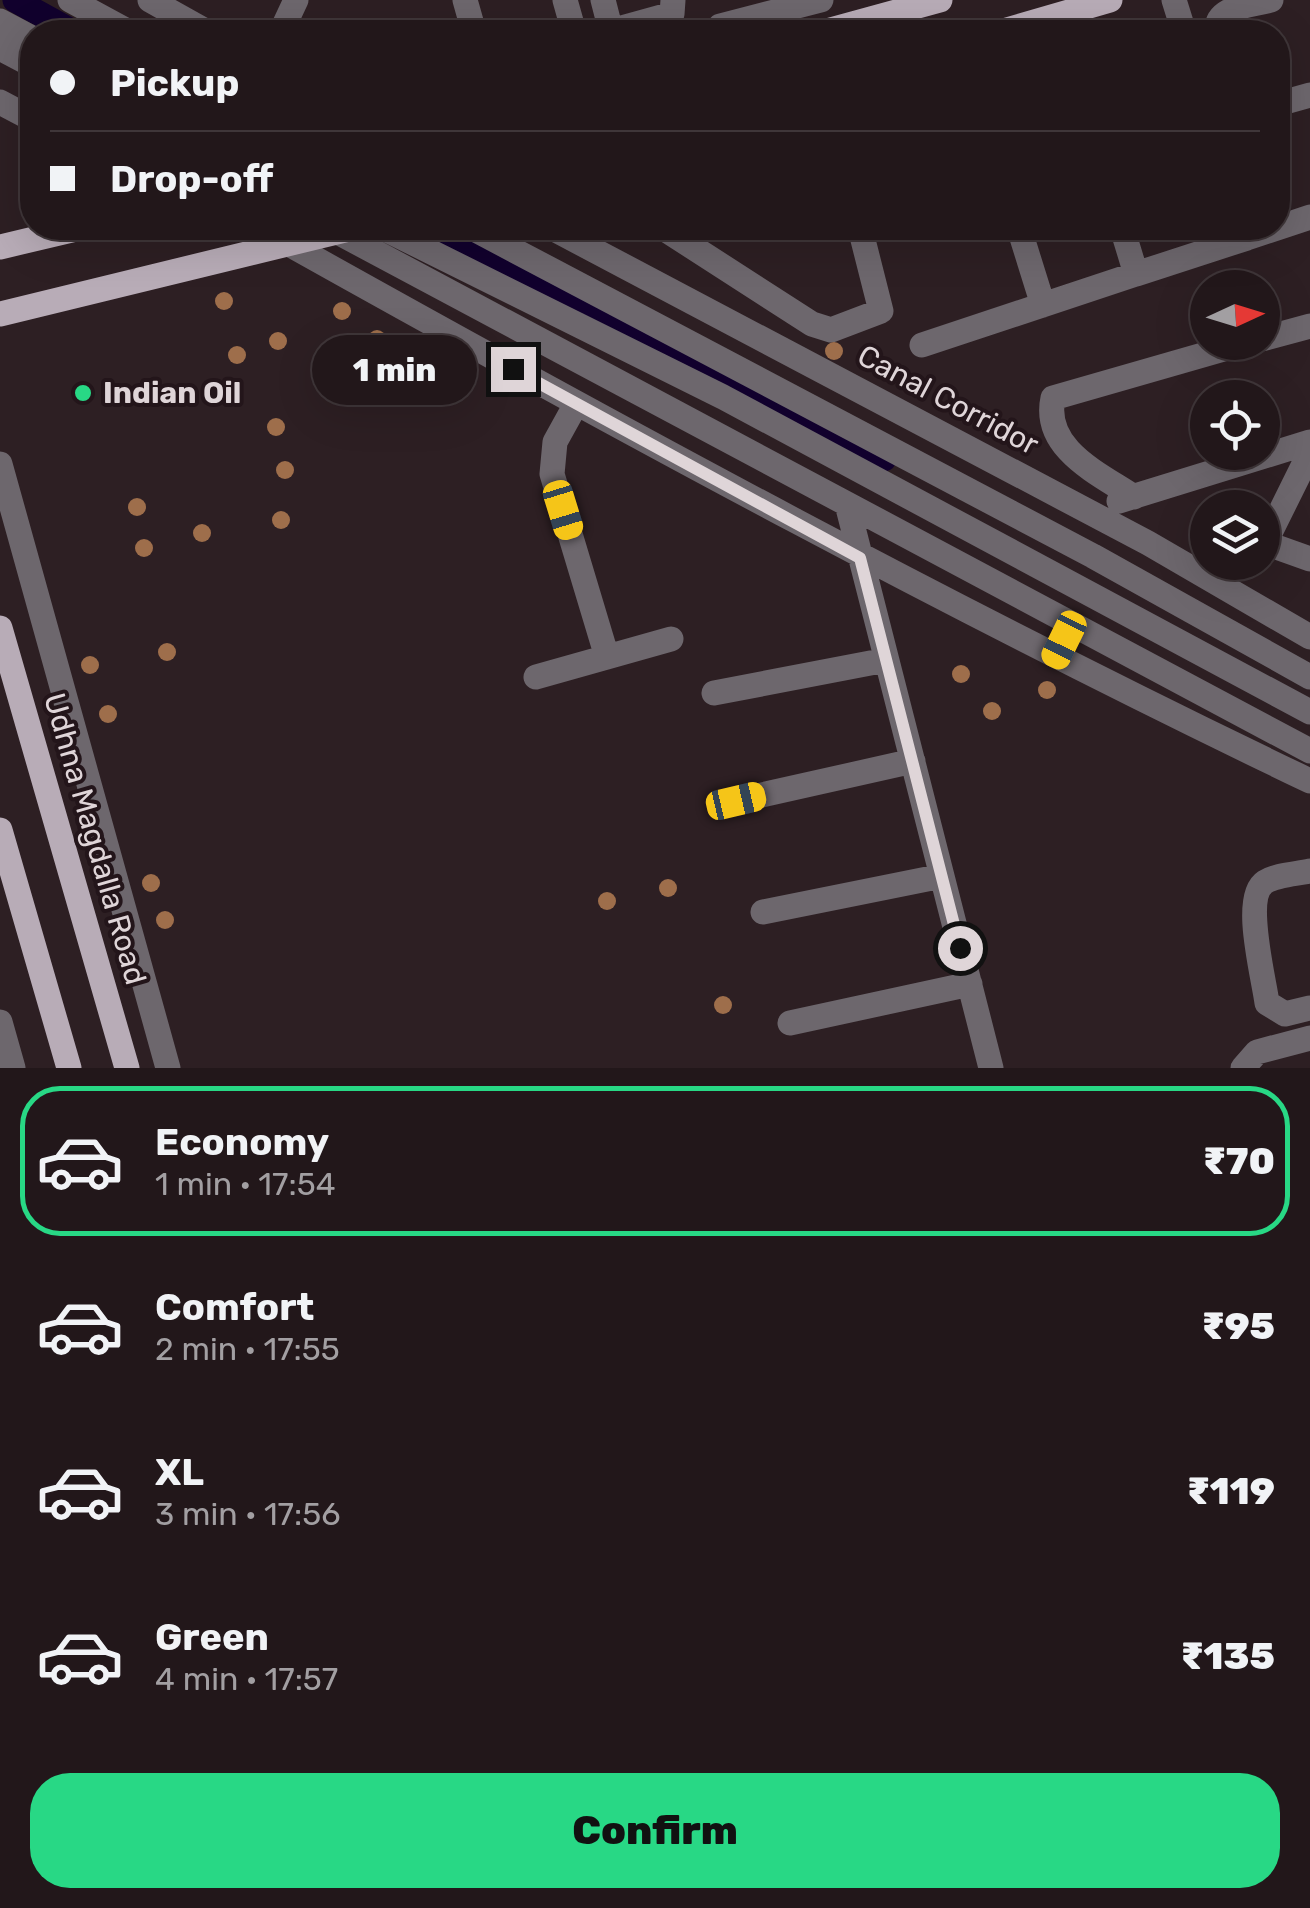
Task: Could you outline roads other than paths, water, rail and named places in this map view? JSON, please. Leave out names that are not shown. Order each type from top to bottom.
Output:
[{"type":"main road","points":[[866,20],[937,0]]},
{"type":"main road","points":[[1068,20],[1110,0]]},
{"type":"main road","points":[[0,247],[29,240]]},
{"type":"main road","points":[[0,314],[303,240]]},
{"type":"main road","name":"Udhna Magdalla Road","points":[[0,628],[127,1068]]},
{"type":"main road","points":[[0,830],[69,1068]]},
{"type":"street","points":[[70,0],[107,20]]},
{"type":"street","points":[[150,0],[185,20]]},
{"type":"street","points":[[651,20],[672,14],[673,0]]},
{"type":"street","points":[[754,20],[821,0]]},
{"type":"street","points":[[1220,20],[1222,13],[1271,0]]},
{"type":"street","points":[[360,240],[848,508],[1073,622],[1310,751]]},
{"type":"street","points":[[407,240],[723,397],[1310,712]]},
{"type":"street","points":[[495,240],[1076,547],[1310,678]]},
{"type":"street","name":"Canal Corridor","points":[[575,240],[1088,511],[1310,637]]},
{"type":"street","points":[[682,240],[812,324],[831,330],[881,311],[863,240]]},
{"type":"street","points":[[1024,240],[1043,305]]},
{"type":"street","points":[[1126,240],[1136,274]]},
{"type":"street","points":[[922,344],[1227,240]]},
{"type":"street","points":[[289,244],[860,558],[1055,659],[1310,781]]},
{"type":"street","points":[[1280,334],[1310,326]]},
{"type":"street","points":[[1134,497],[1066,450],[1051,409],[1054,398],[1060,393],[1190,358]]},
{"type":"street","points":[[576,404],[555,442],[552,474],[606,657]]},
{"type":"street","points":[[1088,511],[1306,450]]},
{"type":"street","points":[[1306,450],[1264,543],[1310,559]]},
{"type":"street","points":[[0,464],[168,1068]]},
{"type":"street","points":[[848,508],[991,1068]]},
{"type":"street","points":[[1055,659],[1073,622]]},
{"type":"street","points":[[536,677],[671,639]]},
{"type":"street","points":[[714,693],[886,660]]},
{"type":"street","points":[[736,801],[913,761]]},
{"type":"street","points":[[1310,871],[1267,880],[1256,890],[1253,906],[1267,1003],[1285,1014],[1310,1008]]},
{"type":"street","points":[[763,912],[942,876]]},
{"type":"street","points":[[790,1023],[970,984]]},
{"type":"street","points":[[0,1022],[13,1068]]},
{"type":"street","points":[[1243,1068],[1256,1052],[1310,1038]]},
{"type":"waterway","points":[[15,0],[51,20]]},
{"type":"waterway","points":[[446,240],[884,459]]},
{"type":"place","name":"Indian Oil","points":[[83,393]]}]
